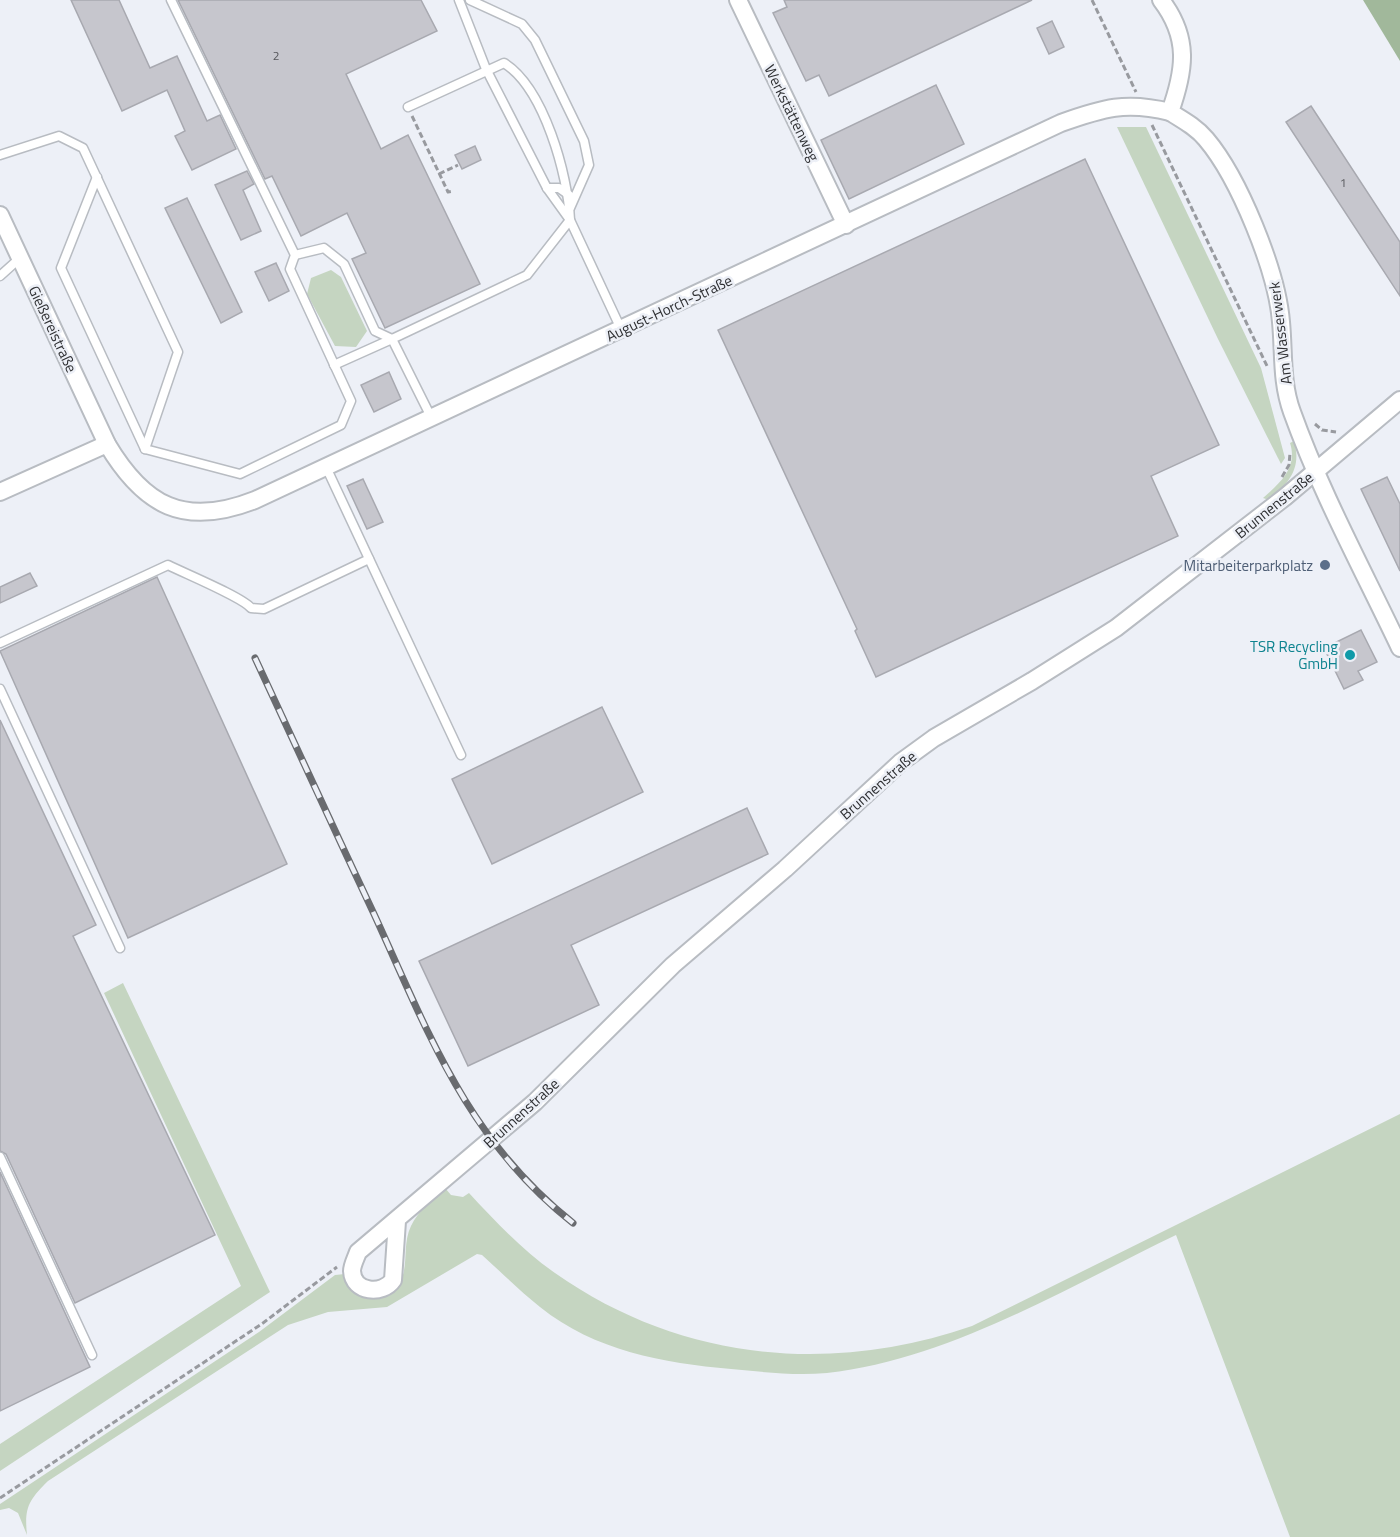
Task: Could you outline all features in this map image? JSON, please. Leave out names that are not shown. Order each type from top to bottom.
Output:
[{"type":"street","name":"Werkstättenweg","points":[[738,0],[846,225]]},
{"type":"street","points":[[1161,0],[1172,18],[1182,48],[1184,66],[1170,112]]},
{"type":"street","name":"August-Horch-Straße","points":[[168,506],[188,512],[232,509],[621,330],[1061,123],[1098,110],[1143,105],[1170,112]]},
{"type":"street","name":"Am Wasserwerk","points":[[1170,112],[1193,125],[1218,154],[1260,240],[1275,281],[1286,388],[1292,411],[1317,471],[1400,648]]},
{"type":"street","name":"Gießereistraße","points":[[0,215],[107,444],[124,474],[144,492],[168,506]]},
{"type":"street","name":"Brunnenstraße","points":[[358,1252],[535,1102],[673,965],[785,869],[901,762],[934,738],[1032,681],[1116,628],[1200,566],[1400,400]]},
{"type":"street","points":[[0,492],[107,444]]},
{"type":"street","points":[[358,1252],[352,1269],[356,1282],[369,1290],[376,1291],[389,1285],[393,1280],[397,1221]]},
{"type":"lane","points":[[145,449],[240,474],[341,425],[351,401],[290,269],[295,255],[171,0]]},
{"type":"lane","points":[[459,0],[486,69],[547,188],[570,220],[621,330]]},
{"type":"lane","points":[[470,0],[522,24],[535,40],[584,141],[589,165],[569,208]]},
{"type":"lane","points":[[334,365],[527,275],[570,220],[569,195],[560,154],[518,72],[504,63],[486,69],[408,107]]},
{"type":"lane","points":[[0,154],[59,136],[83,148],[178,352],[145,449]]},
{"type":"lane","points":[[97,177],[61,268],[145,449]]},
{"type":"lane","points":[[547,188],[559,188],[569,195]]},
{"type":"lane","points":[[295,255],[324,248],[344,264],[375,332],[392,339],[431,417]]},
{"type":"lane","points":[[0,276],[20,258]]},
{"type":"lane","points":[[326,467],[461,755]]},
{"type":"lane","points":[[0,643],[168,565],[226,594],[244,599],[251,608],[264,609],[369,559]]},
{"type":"lane","points":[[0,689],[120,948]]},
{"type":"lane","points":[[0,1157],[93,1355]]},
{"type":"path","points":[[1092,0],[1269,376]]},
{"type":"path","points":[[408,107],[448,192],[453,191]]},
{"type":"path","points":[[439,174],[458,165]]},
{"type":"path","points":[[1312,422],[1328,432],[1344,430]]},
{"type":"path","points":[[1277,482],[1289,465],[1288,446]]},
{"type":"path","points":[[0,1498],[263,1323],[358,1252]]},
{"type":"green space","points":[[1363,0],[1400,0],[1400,61]]},
{"type":"green space","points":[[1117,127],[1146,127],[1261,368],[1285,458],[1281,464],[1218,339]]},
{"type":"green space","points":[[331,270],[341,277],[367,331],[356,347],[335,346],[307,294],[311,278]]},
{"type":"green space","points":[[1294,441],[1296,459],[1292,474],[1269,500],[1263,498],[1286,474],[1292,460],[1290,443]]},
{"type":"green space","points":[[123,983],[270,1292],[0,1471],[0,1444],[241,1286],[104,993]]},
{"type":"green space","points":[[1400,1114],[1400,1537],[1290,1537],[1176,1235],[1006,1319],[962,1337],[917,1353],[872,1365],[815,1374],[791,1374],[680,1363],[607,1344],[561,1322],[540,1307],[482,1255],[477,1254],[387,1307],[328,1312],[288,1325],[48,1481],[29,1505],[26,1517],[27,1535],[18,1513],[9,1508],[0,1510],[0,1504],[259,1332],[335,1275],[345,1274],[354,1290],[365,1297],[379,1298],[390,1294],[402,1277],[406,1243],[411,1226],[422,1210],[445,1188],[451,1195],[463,1197],[469,1193],[499,1225],[555,1273],[603,1303],[653,1325],[704,1341],[757,1351],[811,1354],[865,1351],[918,1341],[972,1326]]},
{"type":"building","points":[[71,0],[119,0],[150,68],[177,56],[207,121],[220,115],[236,149],[192,170],[175,136],[185,131],[167,90],[122,111]]},
{"type":"building","points":[[178,0],[421,0],[437,31],[346,74],[381,149],[408,135],[480,284],[385,328],[352,259],[366,253],[347,213],[301,236],[272,176],[265,179]]},
{"type":"building","points":[[784,0],[1032,0],[829,96],[819,75],[806,81],[773,13],[787,7]]},
{"type":"building","points":[[1052,21],[1064,47],[1049,54],[1037,28]]},
{"type":"building","points":[[936,85],[964,144],[849,199],[821,140]]},
{"type":"building","points":[[1311,106],[1400,242],[1400,296],[1286,122]]},
{"type":"building","points":[[475,146],[481,160],[462,169],[455,155]]},
{"type":"building","points":[[1085,159],[1219,445],[1151,476],[1178,536],[876,677],[855,631],[857,629],[718,330]]},
{"type":"building","points":[[247,171],[254,184],[243,190],[261,231],[241,240],[215,185]]},
{"type":"building","points":[[187,198],[242,312],[221,323],[165,208]]},
{"type":"building","points":[[276,263],[289,291],[269,301],[255,272]]},
{"type":"building","points":[[389,372],[401,399],[374,412],[361,385]]},
{"type":"building","points":[[1387,477],[1400,504],[1400,571],[1361,489]]},
{"type":"building","points":[[363,479],[383,522],[367,529],[347,486]]},
{"type":"building","points":[[30,573],[37,586],[0,603],[0,587]]},
{"type":"building","points":[[157,577],[287,864],[128,938],[0,651]]},
{"type":"building","name":"TSR Recycling GmbH","points":[[1361,630],[1377,662],[1358,671],[1363,680],[1344,689],[1324,648]]},
{"type":"building","points":[[602,707],[643,792],[492,864],[452,779]]},
{"type":"building","points":[[0,720],[96,925],[73,936],[215,1235],[75,1303],[6,1154],[0,1151]]},
{"type":"building","points":[[747,808],[768,854],[571,945],[599,1005],[468,1066],[419,961]]},
{"type":"building","points":[[0,1172],[90,1367],[0,1411]]},
{"type":"railway","points":[[255,658],[413,1001],[454,1082],[478,1120],[505,1156],[536,1190],[573,1223]]},
{"type":"place","name":"Mitarbeiterparkplatz","points":[[1325,565]]},
{"type":"place","name":"TSR Recycling GmbH","points":[[1350,655]]}]
